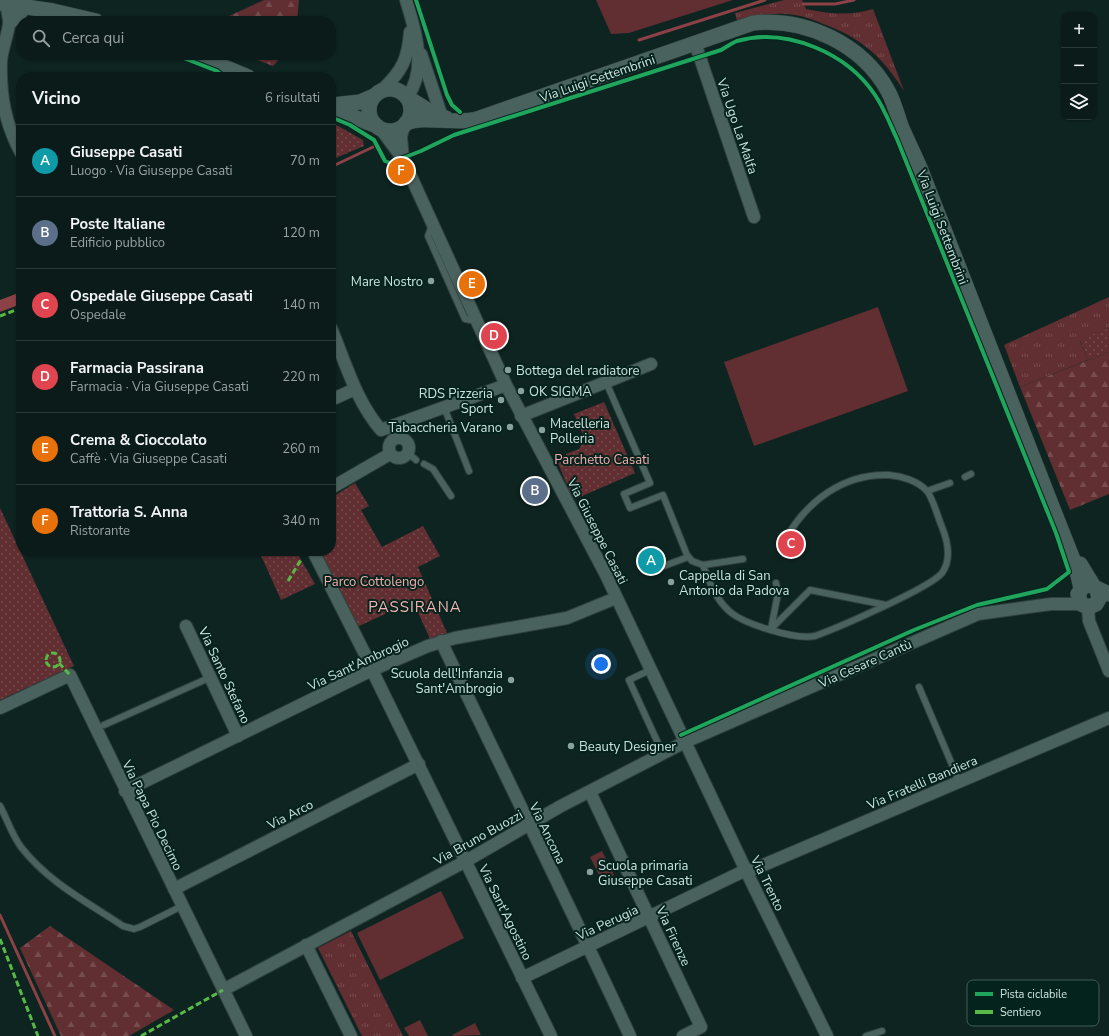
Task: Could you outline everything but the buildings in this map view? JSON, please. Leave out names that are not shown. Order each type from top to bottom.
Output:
[{"type":"street","points":[[13,4],[72,16]]},
{"type":"street","points":[[13,4],[20,15],[19,16]]},
{"type":"street","points":[[13,4],[0,62],[3,111],[9,130],[16,143]]},
{"type":"street","points":[[407,4],[413,19],[416,40],[416,78],[414,87],[407,97]]},
{"type":"street","points":[[378,127],[371,120],[369,112],[371,100],[399,72],[408,50],[410,30],[407,4]]},
{"type":"street","points":[[9,24],[16,18]]},
{"type":"street","name":"Via Luigi Settembrini","points":[[405,124],[414,120],[447,119],[462,122],[478,119],[740,28],[754,31],[784,32],[806,36],[839,52],[856,64],[869,77],[901,124],[920,168],[1076,568],[1092,597]]},
{"type":"street","points":[[416,40],[447,119]]},
{"type":"street","name":"Via Ugo La Malfa","points":[[695,43],[754,217]]},
{"type":"street","points":[[207,60],[236,72]]},
{"type":"street","points":[[336,105],[360,102],[378,92],[397,89],[407,97],[411,108],[410,117],[405,124],[392,131],[346,114],[336,108]]},
{"type":"street","name":"Via Luigi Settembrini","points":[[407,97],[417,104],[447,119]]},
{"type":"street","name":"Via Giuseppe Casati","points":[[403,158],[401,138],[405,124]]},
{"type":"street","name":"Via Giuseppe Casati","points":[[378,127],[403,158],[506,385],[616,598],[685,742]]},
{"type":"street","points":[[336,341],[355,389],[370,418],[395,443],[400,459],[412,457],[409,445],[395,443]]},
{"type":"street","points":[[521,416],[651,364]]},
{"type":"street","points":[[381,430],[506,385]]},
{"type":"street","points":[[336,398],[355,389]]},
{"type":"street","points":[[336,484],[395,443],[402,432],[404,422]]},
{"type":"street","name":"Via Sant'Agostino","points":[[316,556],[373,670],[551,1036]]},
{"type":"street","points":[[1092,597],[1089,621],[1109,671]]},
{"type":"street","name":"Via Cesare Cantù","points":[[685,742],[970,617],[989,612],[1092,597]]},
{"type":"street","name":"Via Sant'Ambrogio","points":[[125,791],[373,670],[441,641],[517,625],[567,618],[616,598]]},
{"type":"street","name":"Via Santo Stefano","points":[[186,626],[238,736]]},
{"type":"street","name":"Via Ancona","points":[[441,641],[528,826],[589,946],[630,1036]]},
{"type":"street","name":"Via Papa Pio Decimo","points":[[0,708],[70,675],[125,791],[246,1036]]},
{"type":"street","name":"Via Fratelli Bandiera","points":[[746,871],[1109,718]]},
{"type":"street","name":"Via Bruno Buozzi","points":[[223,990],[466,861],[590,792],[685,742]]},
{"type":"street","name":"Via Trento","points":[[685,742],[827,1036]]},
{"type":"street","name":"Via Arco","points":[[174,889],[419,764]]},
{"type":"street","name":"Via Firenze","points":[[590,792],[701,1027],[683,1036]]},
{"type":"street","name":"Via Perugia","points":[[522,978],[746,871]]},
{"type":"street","points":[[306,945],[351,1036]]},
{"type":"lane","points":[[606,382],[650,483],[624,494],[630,508],[663,495],[688,557],[692,561],[703,565],[743,559]]},
{"type":"lane","points":[[444,407],[469,471]]},
{"type":"lane","points":[[424,464],[433,469],[451,496]]},
{"type":"lane","points":[[964,477],[971,474]]},
{"type":"lane","points":[[703,565],[716,596],[729,612],[745,620],[802,638],[815,636],[886,605],[935,580],[945,567],[948,554],[947,543],[927,491],[906,478],[898,476],[881,475],[850,480],[831,489],[798,519],[785,540]]},
{"type":"lane","points":[[927,491],[950,483]]},
{"type":"lane","points":[[648,572],[688,557]]},
{"type":"lane","points":[[771,629],[778,592],[776,583]]},
{"type":"lane","points":[[771,629],[810,590],[886,605]]},
{"type":"lane","points":[[650,670],[628,680],[663,754]]},
{"type":"lane","points":[[104,725],[211,677]]},
{"type":"lane","points":[[919,687],[959,781]]},
{"type":"lane","points":[[0,806],[20,846],[32,860],[57,883],[123,926],[134,929],[140,927],[182,906]]},
{"type":"lane","points":[[866,1036],[882,1031]]},
{"type":"green space","points":[[264,0],[299,0],[297,16],[229,16]]},
{"type":"green space","points":[[596,0],[733,0],[629,33],[611,34]]},
{"type":"green space","points":[[784,0],[802,0],[806,9],[831,13],[856,13],[873,9],[904,91],[887,68],[869,49],[859,41],[835,29],[810,19],[788,14],[756,16],[737,21],[735,13]]},
{"type":"green space","points":[[257,60],[278,60],[273,66]]},
{"type":"green space","points":[[336,125],[363,140],[364,146],[336,158]]},
{"type":"green space","points":[[1109,297],[1109,328],[1080,341],[1088,360],[1020,387],[1004,345]]},
{"type":"green space","points":[[878,307],[908,391],[754,446],[724,362]]},
{"type":"green space","points":[[1109,328],[1109,352],[1088,360],[1080,340]]},
{"type":"green space","points":[[1109,352],[1109,494],[1070,510],[1020,387]]},
{"type":"green space","name":"Parchetto Casati","points":[[604,402],[635,473],[573,500],[558,463],[568,459],[566,454],[579,449],[585,439],[574,414]]},
{"type":"green space","name":"Parco Cottolengo","points":[[355,483],[369,506],[361,510],[382,547],[423,526],[440,556],[418,567],[447,633],[430,639],[413,601],[357,627],[322,556],[336,556],[336,495]]},
{"type":"green space","points":[[0,508],[16,542],[16,556],[22,556],[74,666],[0,700]]},
{"type":"green space","points":[[261,556],[299,556],[315,584],[281,600]]},
{"type":"green space","points":[[602,851],[614,875],[602,881],[590,857]]},
{"type":"green space","points":[[441,891],[464,938],[380,980],[357,933]]},
{"type":"green space","points":[[50,926],[174,1010],[129,1036],[61,1036],[20,948]]},
{"type":"green space","points":[[351,931],[403,1036],[362,1036],[318,948]]},
{"type":"green space","points":[[420,1020],[428,1036],[409,1036],[404,1028]]},
{"type":"green space","points":[[475,1023],[481,1035],[452,1035]]},
{"type":"waterway","points":[[639,40],[765,0]]},
{"type":"waterway","points":[[803,4],[835,4],[854,0]]},
{"type":"waterway","points":[[336,165],[373,147]]},
{"type":"waterway","points":[[0,306],[16,300]]},
{"type":"waterway","points":[[0,915],[55,1036]]},
{"type":"marked path","points":[[0,316],[16,310]]},
{"type":"marked path","points":[[288,581],[302,558]]},
{"type":"marked path","points":[[53,653],[58,655],[60,660],[58,665],[53,667],[48,665],[46,660],[48,655],[53,653]]},
{"type":"marked path","points":[[59,663],[70,675]]},
{"type":"marked path","points":[[0,939],[38,1036]]},
{"type":"marked path","points":[[141,1036],[223,990]]},
{"type":"cycle path","points":[[416,0],[447,95],[452,105],[460,112]]},
{"type":"cycle path","points":[[336,119],[350,125],[374,140],[385,161],[390,163],[421,151],[454,135],[721,50],[737,41],[756,38],[776,38],[795,41],[814,47],[832,56],[849,67],[863,80],[881,105],[897,139],[1056,533],[1069,572],[1047,589],[977,605],[914,630],[681,735]]},
{"type":"cycle path","points":[[189,60],[218,72]]},
{"type":"place","name":"Trattoria S. Anna","points":[[401,171]]},
{"type":"place","name":"Mare Nostro","points":[[431,281]]},
{"type":"place","name":"Crema & Cioccolato","points":[[472,284]]},
{"type":"place","name":"Farmacia Passirana","points":[[494,336]]},
{"type":"place","name":"Bottega del radiatore","points":[[508,370]]},
{"type":"place","name":"OK SIGMA","points":[[521,391]]},
{"type":"place","name":"RDS Pizzeria Sport","points":[[501,400]]},
{"type":"place","name":"Tabaccheria Varano","points":[[510,427]]},
{"type":"place","name":"Macelleria Polleria","points":[[542,430]]},
{"type":"place","name":"Poste Italiane","points":[[535,491]]},
{"type":"place","name":"Ospedale Giuseppe Casati","points":[[791,544]]},
{"type":"place","name":"Giuseppe Casati","points":[[651,561]]},
{"type":"place","name":"Cappella di San Antonio da Padova","points":[[671,582]]},
{"type":"place","name":"Scuola dell'Infanzia Sant'Ambrogio","points":[[511,680]]},
{"type":"place","name":"Beauty Designer","points":[[571,746]]},
{"type":"place","name":"Scuola primaria Giuseppe Casati","points":[[590,872]]},
{"type":"district","name":"PASSIRANA","points":[[415,607]]}]
